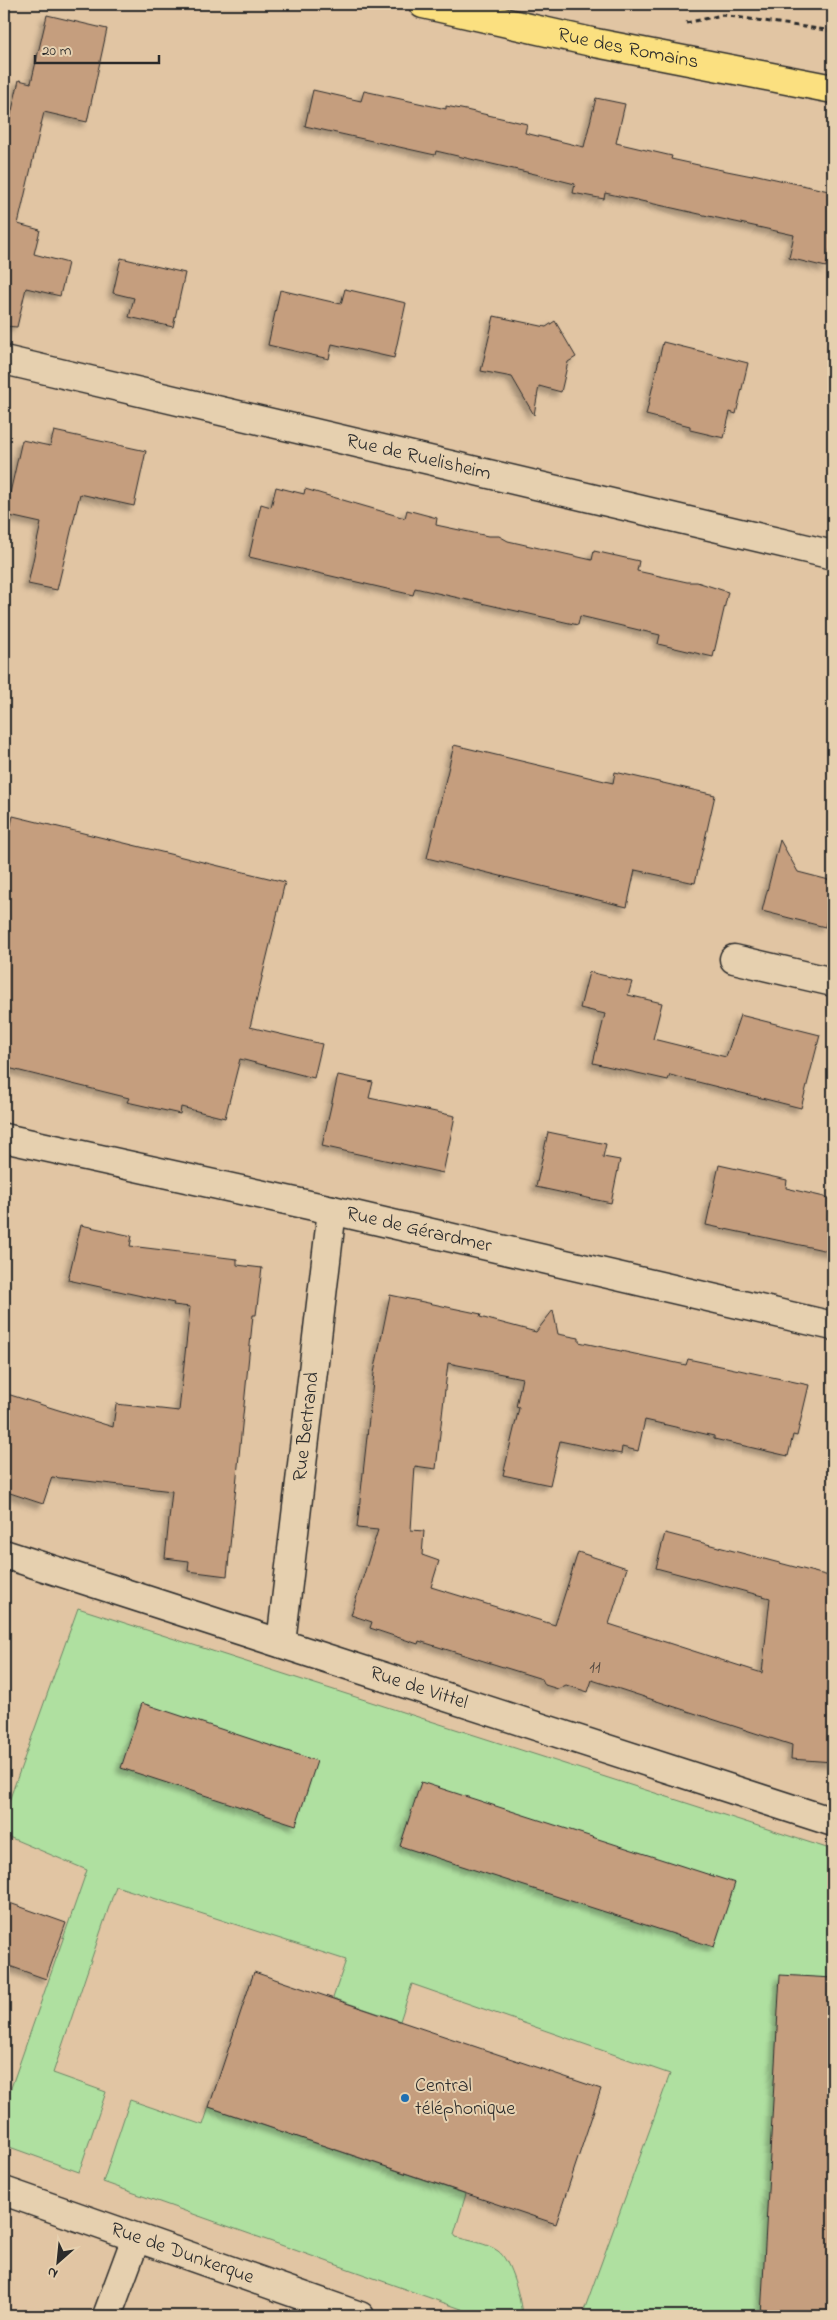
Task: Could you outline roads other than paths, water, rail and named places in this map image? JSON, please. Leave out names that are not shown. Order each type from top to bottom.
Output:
[{"type":"main road","name":"Rue des Romains","points":[[423,4],[596,43],[833,89]]},
{"type":"street","name":"Rue de Ruelisheim","points":[[4,360],[833,554]]},
{"type":"street","points":[[734,959],[833,982]]},
{"type":"street","name":"Rue de Gérardmer","points":[[4,1138],[332,1210],[833,1326]]},
{"type":"street","name":"Rue Bertrand","points":[[282,1644],[332,1210]]},
{"type":"street","name":"Rue de Vittel","points":[[4,1554],[833,1822]]},
{"type":"street","name":"Rue de Dunkerque","points":[[4,2191],[360,2316]]},
{"type":"street","points":[[107,2316],[136,2238]]},
{"type":"place","name":"Central téléphonique","points":[[405,2098]]}]
